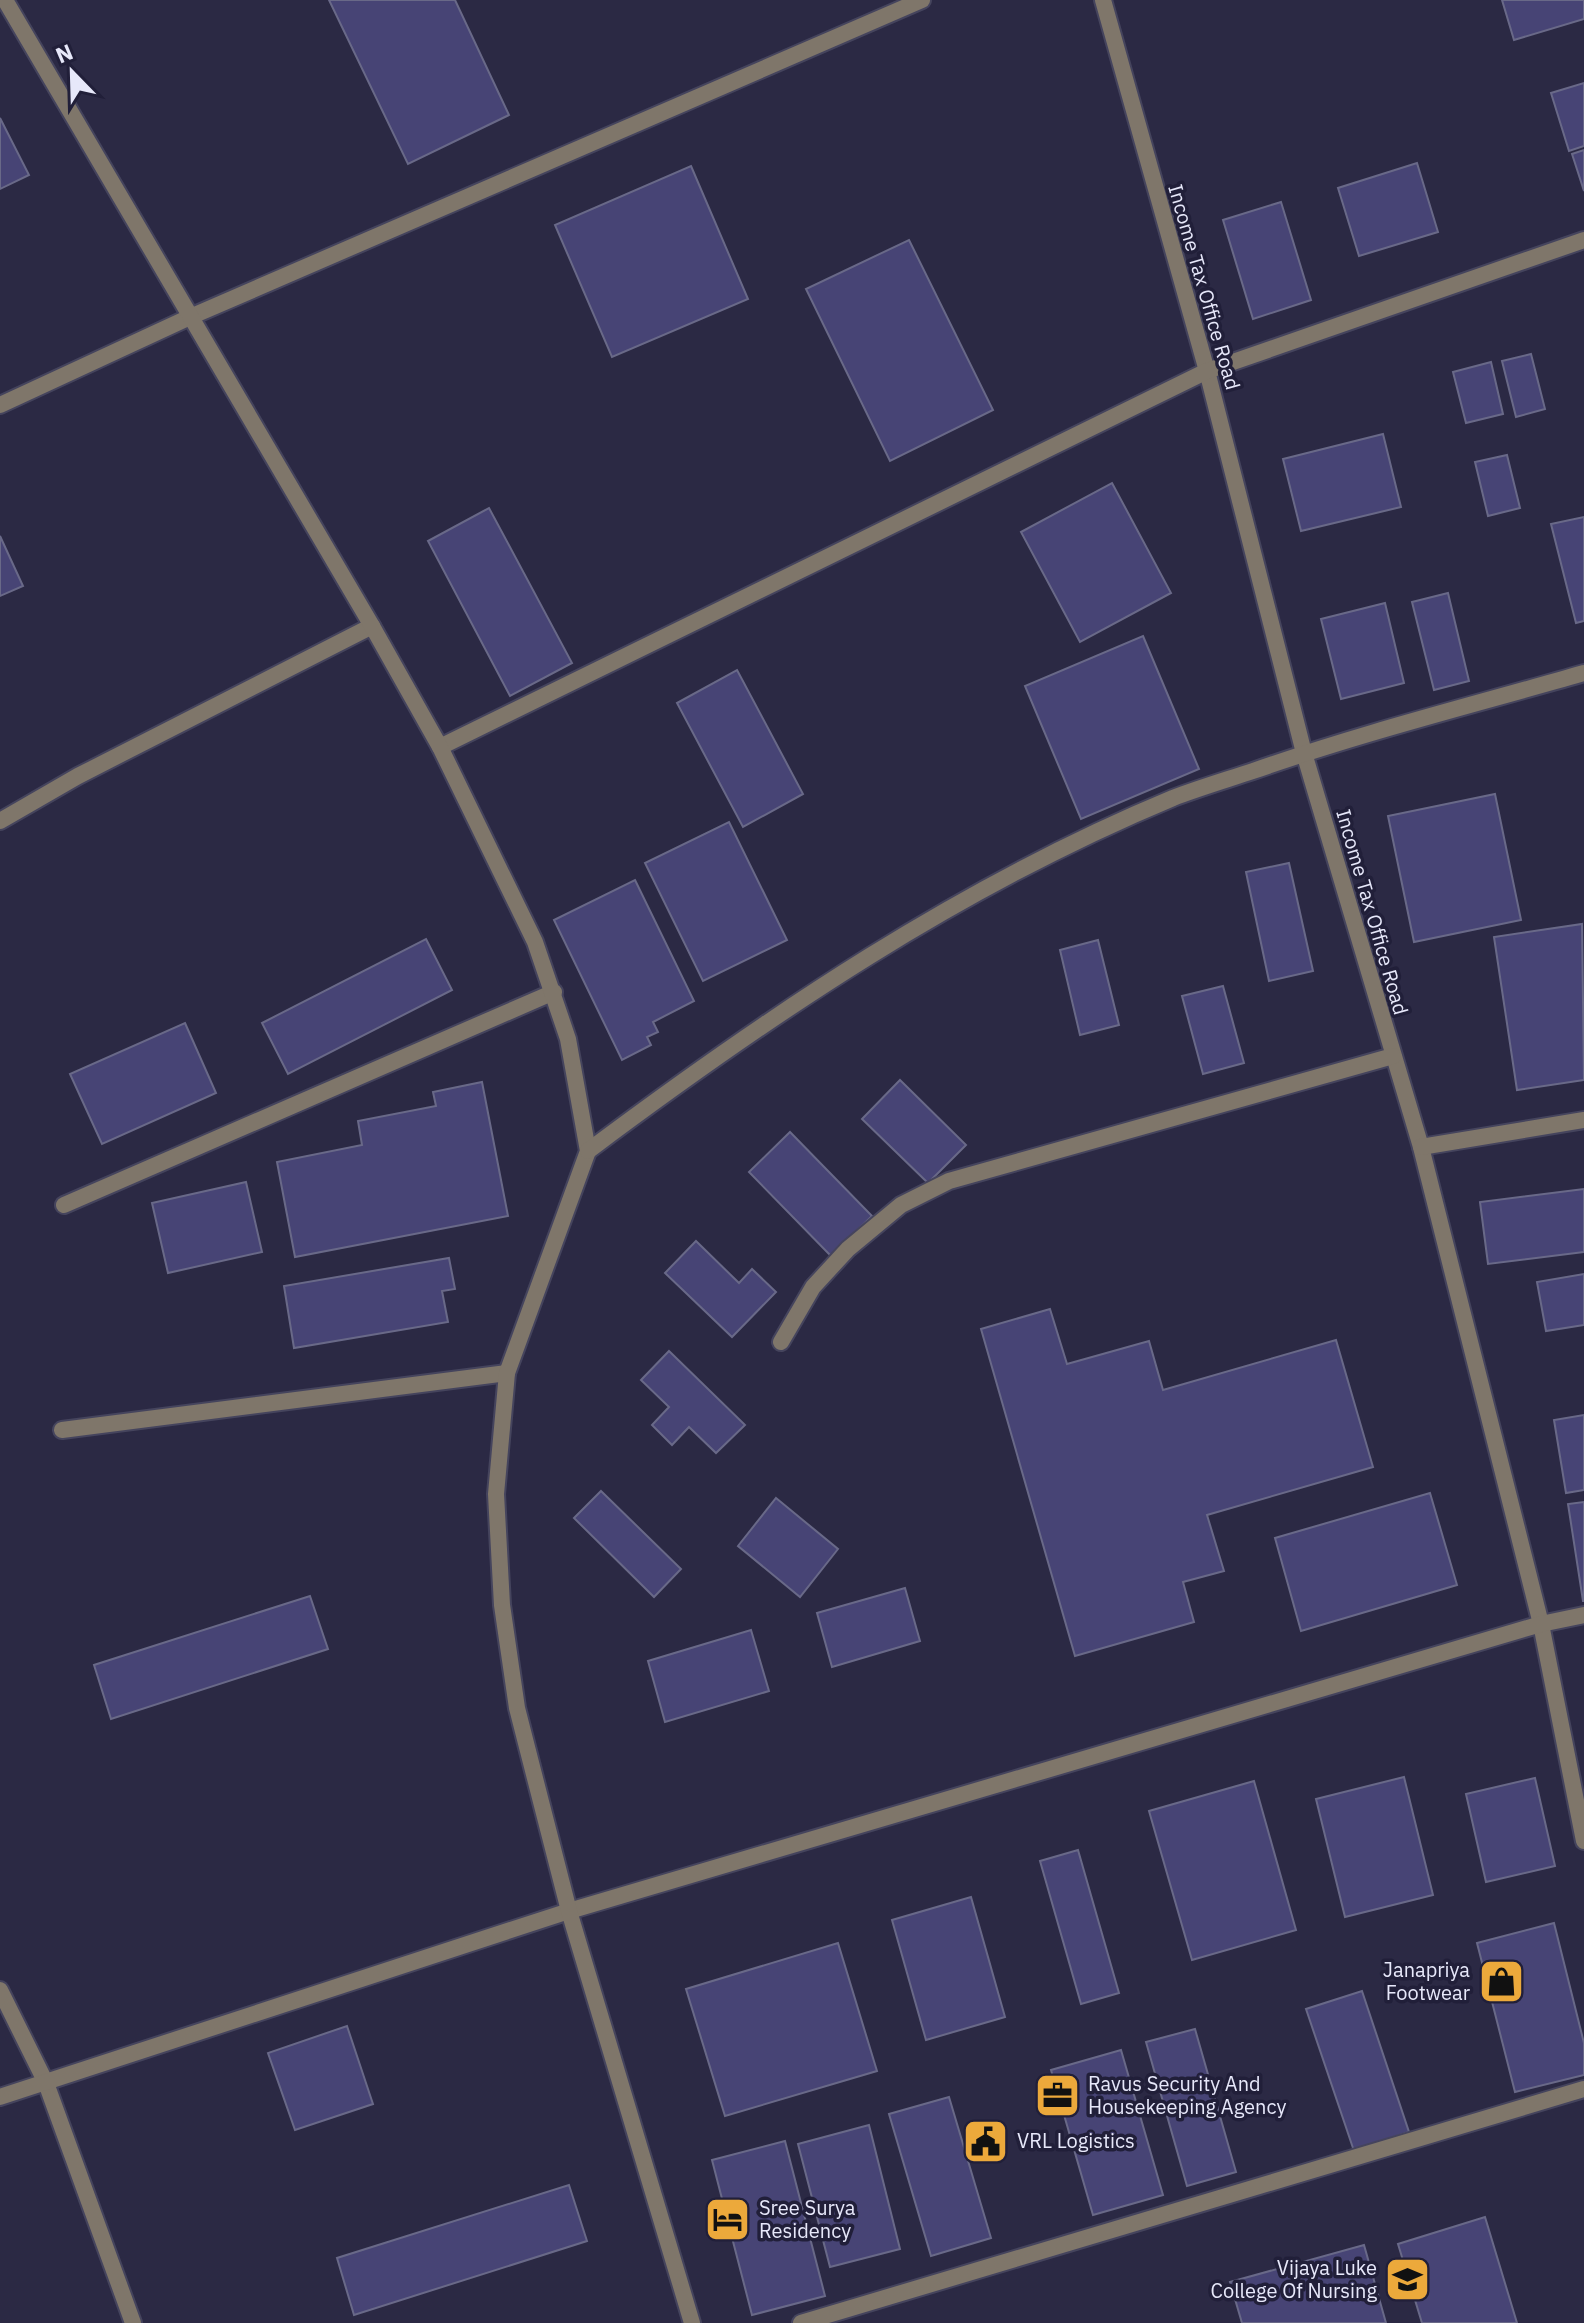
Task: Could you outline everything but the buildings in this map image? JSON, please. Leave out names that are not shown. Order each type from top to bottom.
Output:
[{"type":"street","points":[[5,0],[440,747],[535,942],[568,1039],[588,1151],[507,1373],[496,1494],[502,1605],[517,1708],[569,1911],[692,2323]]},
{"type":"street","points":[[0,405],[190,317],[922,0]]},
{"type":"street","name":"Income Tax Office Road","points":[[1103,0],[1207,371],[1304,753],[1421,1147],[1541,1624],[1584,1841]]},
{"type":"street","points":[[440,747],[1207,371],[1584,240]]},
{"type":"street","points":[[0,821],[78,776],[372,626]]},
{"type":"street","points":[[588,1151],[715,1057],[828,982],[937,915],[1059,848],[1176,797],[1304,753],[1584,673]]},
{"type":"street","points":[[64,1205],[554,992]]},
{"type":"street","points":[[781,1342],[813,1287],[848,1249],[901,1205],[949,1181],[1393,1056]]},
{"type":"street","points":[[1421,1147],[1584,1120]]},
{"type":"street","points":[[62,1430],[507,1373]]},
{"type":"street","points":[[0,2097],[569,1911],[1541,1624],[1584,1615]]},
{"type":"street","points":[[0,1990],[46,2083],[133,2323]]},
{"type":"street","points":[[801,2323],[1584,2089]]},
{"type":"place","name":"Janapriya Footwear","points":[[1501,1982]]},
{"type":"place","name":"Ravus Security And Housekeeping Agency","points":[[1057,2095]]},
{"type":"place","name":"VRL Logistics","points":[[986,2141]]},
{"type":"place","name":"Sree Surya Residency","points":[[728,2219]]},
{"type":"place","name":"Vijaya Luke College Of Nursing","points":[[1408,2279]]}]
